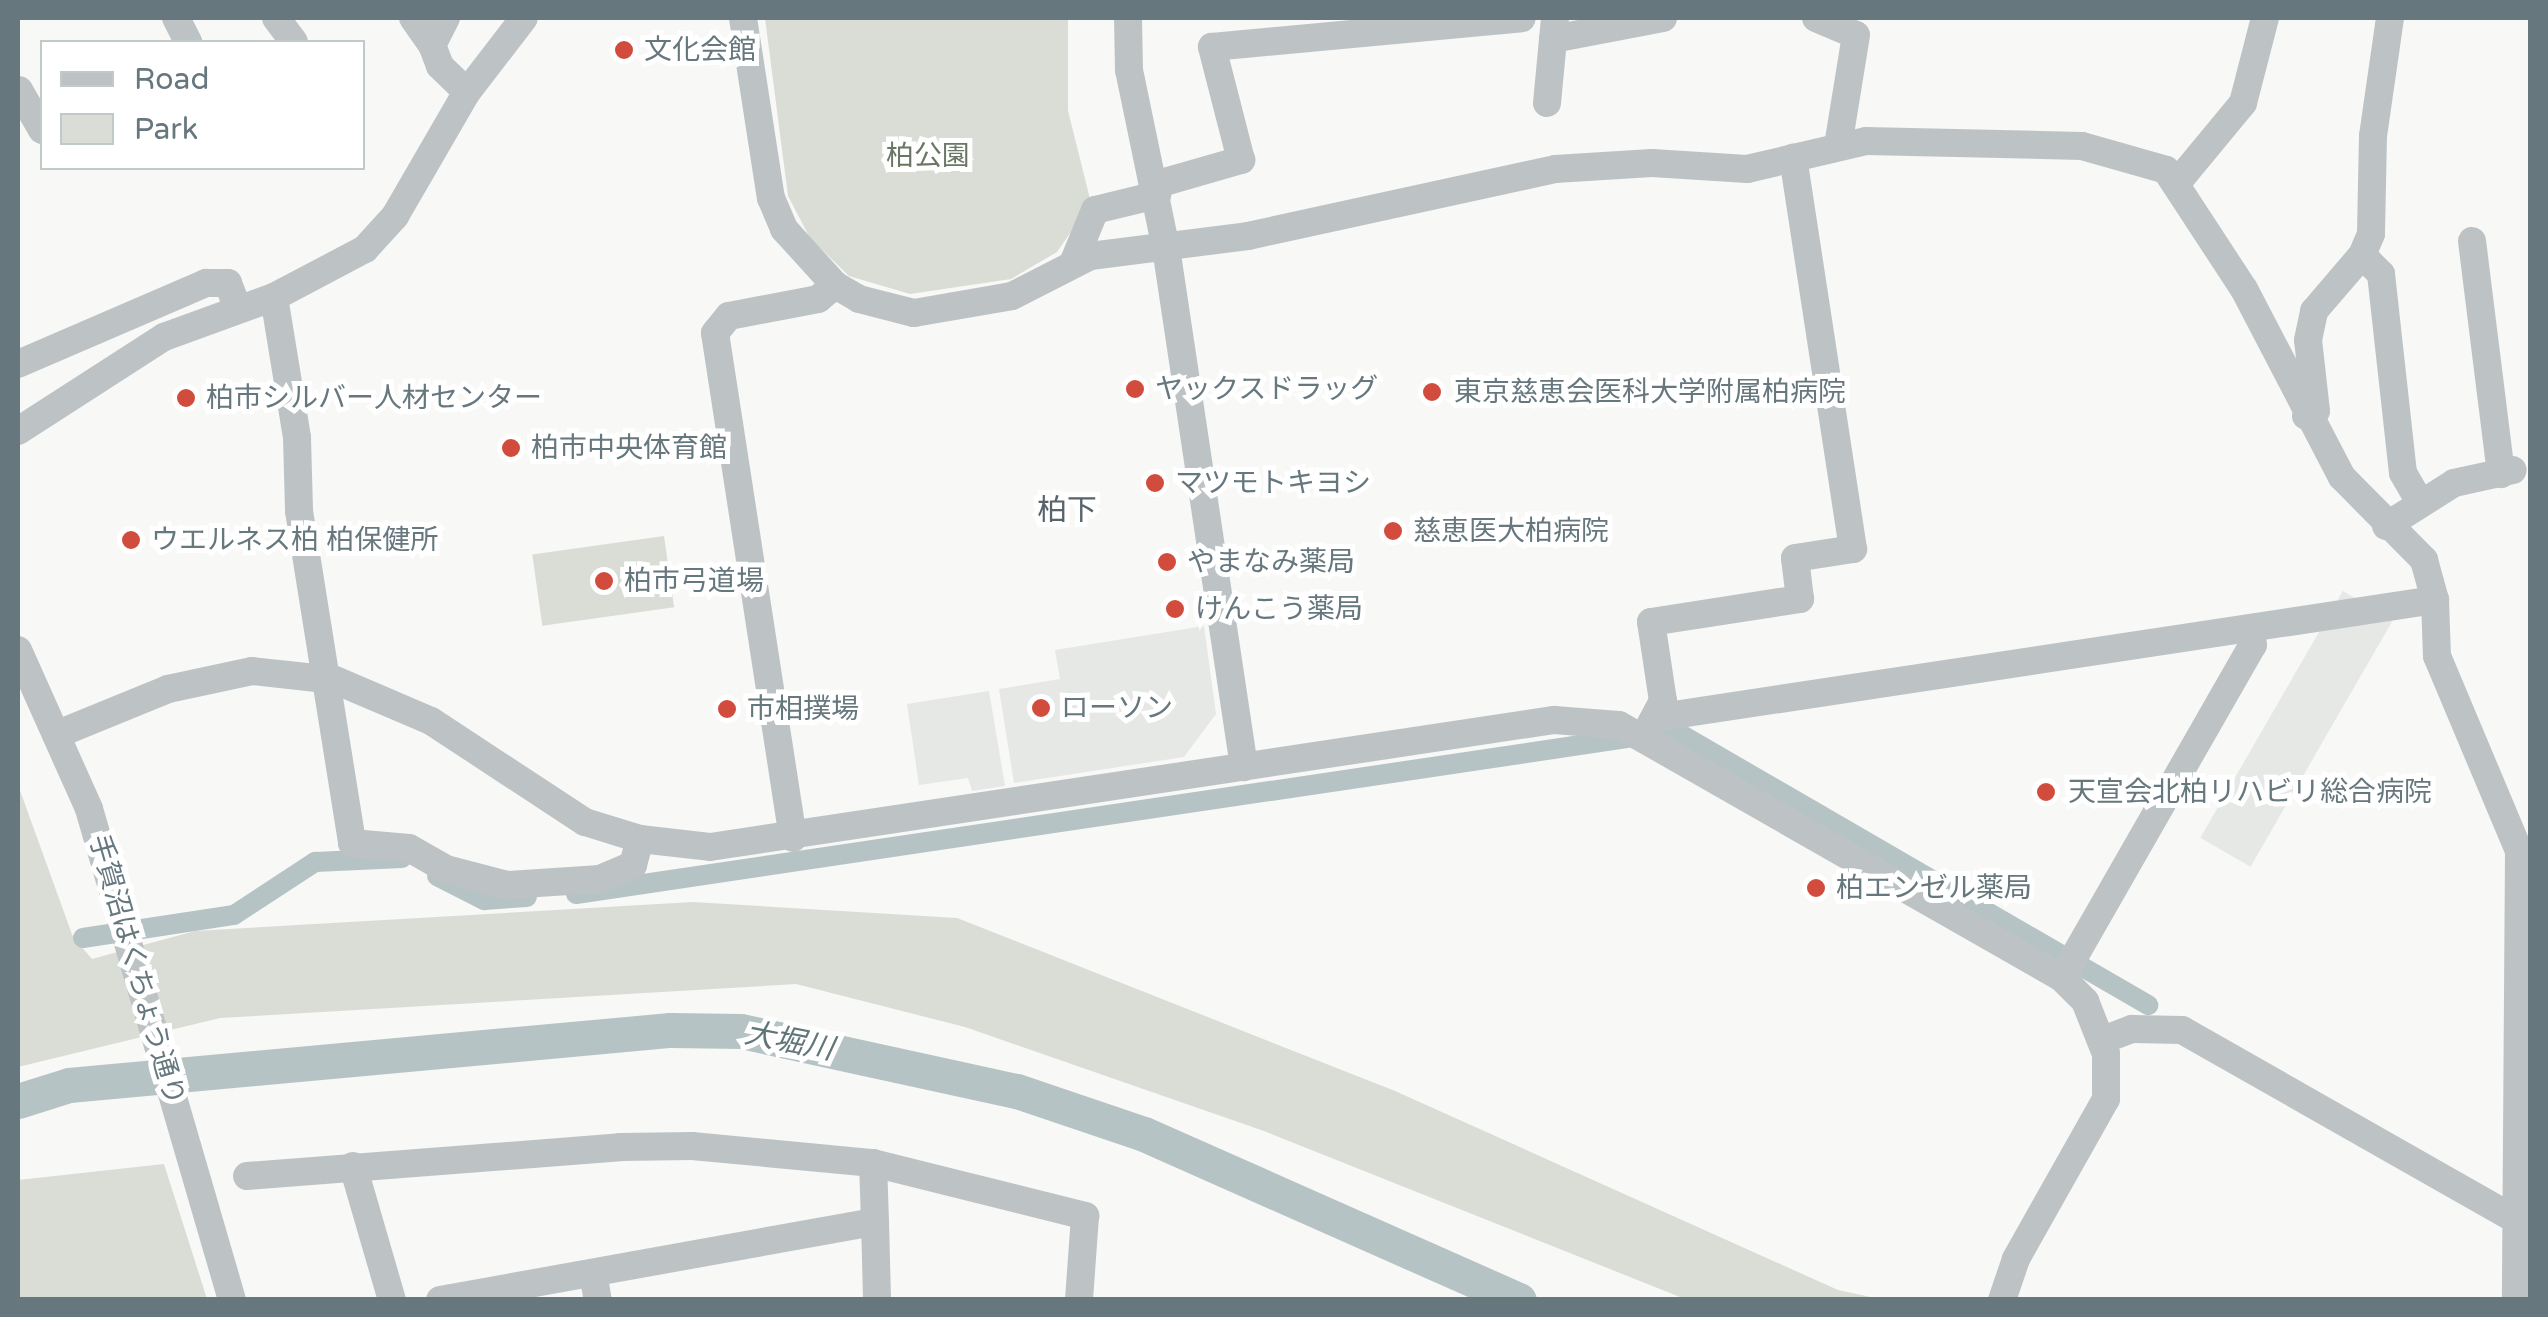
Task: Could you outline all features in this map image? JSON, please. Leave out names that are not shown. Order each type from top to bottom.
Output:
[{"type":"street","points":[[276,18],[292,40]]},
{"type":"street","points":[[413,18],[432,45],[440,66],[467,92]]},
{"type":"street","points":[[432,45],[446,18]]},
{"type":"street","points":[[18,431],[130,355],[341,266],[380,235],[422,177],[467,92],[524,18]]},
{"type":"street","points":[[743,18],[776,213],[797,249],[835,285],[874,304],[936,313],[1012,296],[1074,261],[1166,248],[1554,168],[1652,163],[1747,169],[1838,146],[2082,146],[2156,164],[2176,184],[2244,289],[2306,416],[2342,476],[2386,526],[2424,560],[2435,600],[2437,656],[2518,851],[2524,1226],[2516,1300]]},
{"type":"street","points":[[1128,18],[1129,70],[1166,248],[1244,768]]},
{"type":"street","points":[[1074,261],[1095,210],[1241,160],[1212,47],[1522,18]]},
{"type":"street","points":[[1547,103],[1554,28],[1663,18]]},
{"type":"street","points":[[1816,18],[1856,36],[1838,146]]},
{"type":"street","points":[[2176,184],[2244,103],[2264,18]]},
{"type":"street","points":[[2306,416],[2316,411],[2308,340],[2314,312],[2362,254],[2371,234],[2373,136],[2390,18]]},
{"type":"street","points":[[18,90],[40,127]]},
{"type":"street","points":[[1644,737],[1664,701],[1652,622],[1800,599],[1795,558],[1853,548],[1793,158]]},
{"type":"street","points":[[2386,526],[2454,483],[2507,472],[2472,241]]},
{"type":"street","points":[[2362,254],[2381,274],[2403,472],[2420,503]]},
{"type":"street","points":[[18,364],[206,283],[228,283],[238,307]]},
{"type":"street","points":[[793,838],[715,333],[729,316],[818,299],[835,285]]},
{"type":"street","points":[[274,297],[297,438],[299,510],[352,843],[409,848],[446,869],[507,885],[600,880],[633,866],[640,839]]},
{"type":"street","points":[[1658,711],[1667,716],[2250,631],[2435,600]]},
{"type":"street","points":[[2062,978],[2253,645],[2250,631]]},
{"type":"street","name":"手賀沼はくちょう通り","points":[[18,650],[58,734],[112,879],[232,1300]]},
{"type":"street","points":[[58,734],[168,689],[252,671],[336,680],[431,721],[549,804],[640,839],[710,846],[793,838],[1570,718],[1644,737],[2062,978],[2085,1001],[2103,1040],[2106,1099],[2016,1260],[2002,1300]]},
{"type":"street","points":[[2103,1040],[2132,1029],[2182,1030],[2524,1226]]},
{"type":"street","points":[[248,1176],[692,1146],[874,1163],[1085,1216],[1078,1300]]},
{"type":"street","points":[[874,1163],[877,1300]]},
{"type":"street","points":[[352,1166],[392,1300]]},
{"type":"street","points":[[440,1300],[596,1286],[875,1222]]},
{"type":"shaded area","points":[[2343,591],[2393,620],[2250,867],[2200,838]]},
{"type":"shaded area","points":[[1204,626],[1216,714],[1184,757],[1014,783],[999,689],[1060,679],[1055,650]]},
{"type":"shaded area","points":[[989,691],[1005,786],[972,791],[968,778],[919,785],[907,704]]},
{"type":"green space","name":"柏公園","points":[[765,18],[1068,18],[1068,111],[1091,203],[1057,252],[1011,279],[910,294],[849,276],[810,238],[788,196]]},
{"type":"green space","name":"柏市弓道場","points":[[664,536],[674,607],[542,626],[532,555]]},
{"type":"green space","points":[[18,785],[73,937],[92,959],[195,931],[693,902],[957,918],[1395,1091],[1838,1290],[1880,1299],[1685,1299],[1264,1131],[965,1027],[796,984],[220,1018],[18,1067]]},
{"type":"green space","points":[[164,1164],[207,1299],[18,1299],[18,1180]]},
{"type":"waterway","points":[[576,894],[1675,731],[2148,1005]]},
{"type":"waterway","points":[[83,938],[234,915],[315,862],[402,858]]},
{"type":"waterway","points":[[437,876],[484,900],[527,897]]},
{"type":"waterway","name":"大堀川","points":[[18,1101],[69,1085],[670,1030],[741,1031],[1017,1091],[1144,1134],[1519,1300]]},
{"type":"place","name":"文化会館","points":[[624,50]]},
{"type":"place","name":"ヤックスドラッグ","points":[[1135,389]]},
{"type":"place","name":"東京慈恵会医科大学附属柏病院","points":[[1432,392]]},
{"type":"place","name":"柏市シルバー人材センター","points":[[186,398]]},
{"type":"place","name":"柏市中央体育館","points":[[511,448]]},
{"type":"place","name":"マツモトキヨシ","points":[[1155,483]]},
{"type":"place","name":"慈恵医大柏病院","points":[[1393,531]]},
{"type":"place","name":"ウエルネス柏 柏保健所","points":[[131,540]]},
{"type":"place","name":"やまなみ薬局","points":[[1167,562]]},
{"type":"place","name":"柏市弓道場","points":[[604,581]]},
{"type":"place","name":"けんこう薬局","points":[[1175,609]]},
{"type":"place","name":"ローソン","points":[[1041,708]]},
{"type":"place","name":"市相撲場","points":[[727,709]]},
{"type":"place","name":"天宣会北柏リハビリ総合病院","points":[[2046,792]]},
{"type":"place","name":"柏エンゼル薬局","points":[[1816,888]]},
{"type":"district","name":"柏下","points":[[1067,511]]}]
